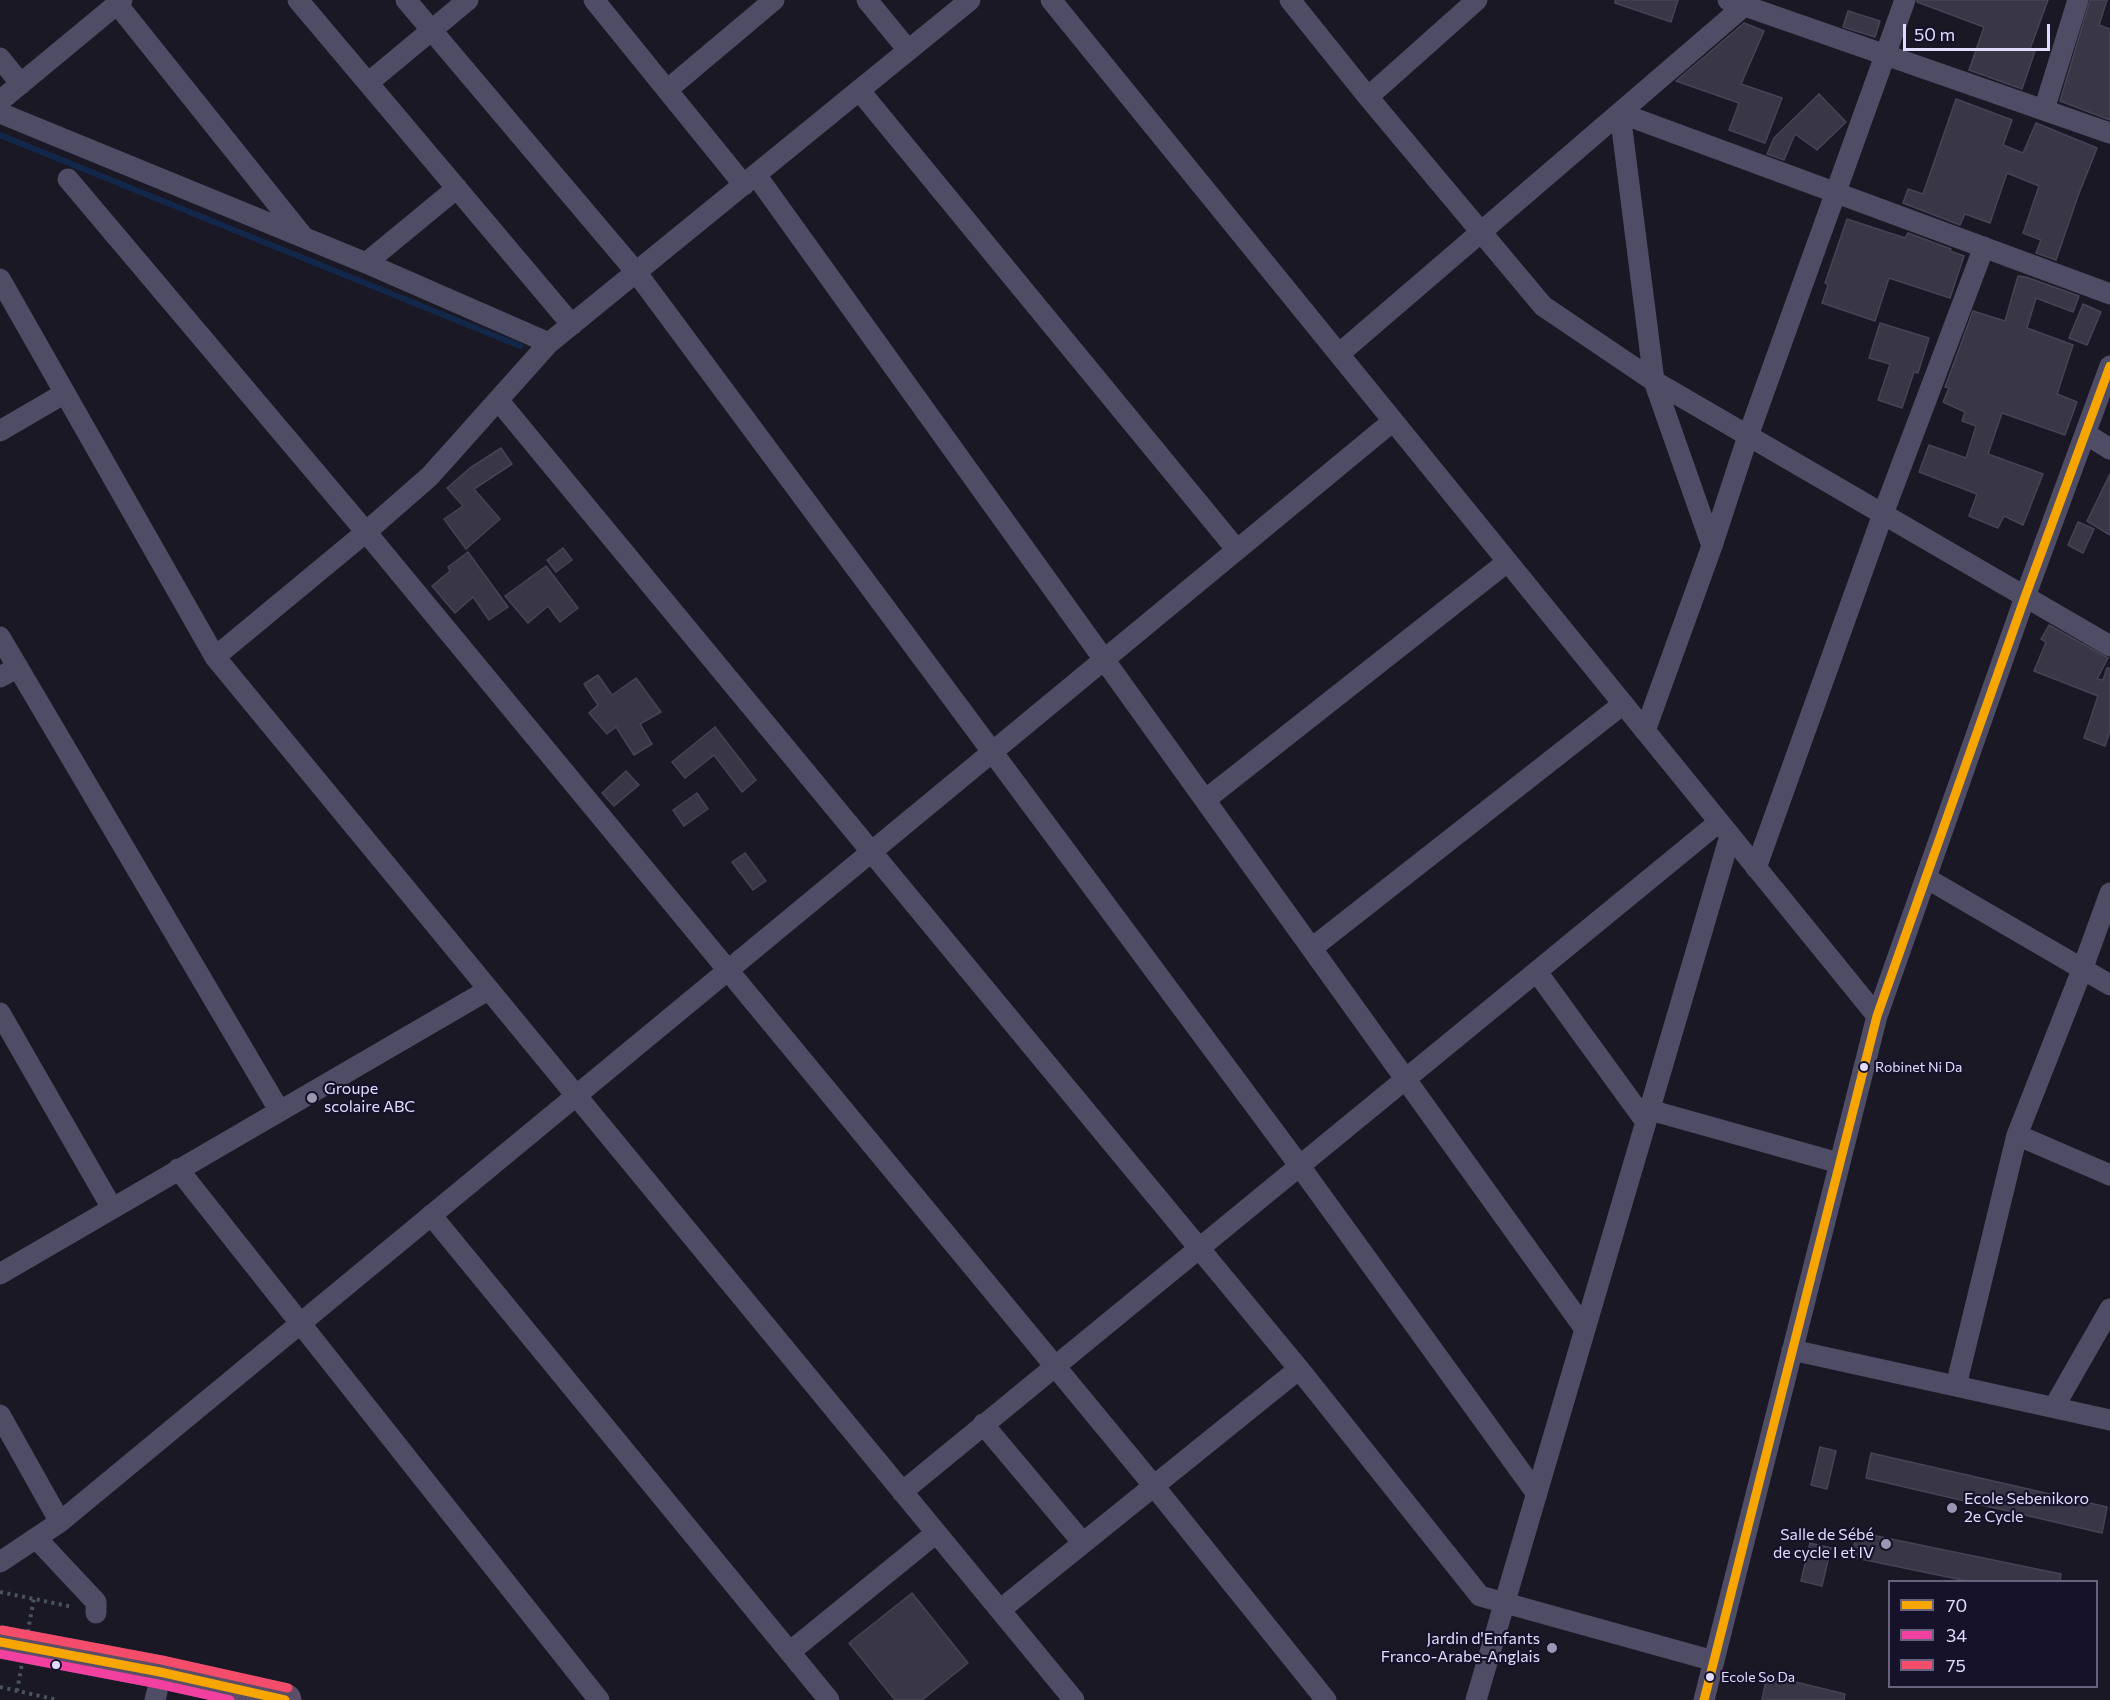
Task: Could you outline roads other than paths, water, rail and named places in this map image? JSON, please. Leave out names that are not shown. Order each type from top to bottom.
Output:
[{"type":"highway","points":[[0,1642],[160,1672],[285,1700]]},
{"type":"highway","points":[[0,1660],[156,1696],[190,1700]]},
{"type":"street","points":[[298,0],[572,325]]},
{"type":"street","points":[[406,0],[636,272],[1299,1165],[1537,1494]]},
{"type":"street","points":[[368,82],[468,0]]},
{"type":"street","points":[[594,0],[667,90],[750,180],[1104,658],[1585,1329]]},
{"type":"street","points":[[667,90],[774,0]]},
{"type":"street","points":[[867,0],[909,50]]},
{"type":"street","points":[[214,657],[366,532],[430,476],[549,343],[970,0]]},
{"type":"street","points":[[1051,0],[1877,1016]]},
{"type":"street","points":[[1290,0],[1543,306],[1654,381],[2110,646]]},
{"type":"street","points":[[1646,731],[1712,546],[1748,436],[1905,0]]},
{"type":"street","points":[[2044,110],[2078,0]]},
{"type":"street","points":[[0,101],[119,2],[305,238]]},
{"type":"street","points":[[1368,97],[1471,2]]},
{"type":"street","points":[[1339,354],[1620,113],[1736,3],[2110,133]]},
{"type":"street","points":[[0,58],[21,84]]},
{"type":"street","points":[[860,90],[1237,550]]},
{"type":"street","points":[[0,113],[366,263],[549,343]]},
{"type":"street","points":[[1620,113],[2110,294]]},
{"type":"street","points":[[1620,113],[1654,381],[1712,546]]},
{"type":"street","points":[[68,179],[366,532],[1154,1486],[1326,1700]]},
{"type":"street","points":[[366,263],[457,188]]},
{"type":"street","points":[[1756,868],[1883,514],[1984,248]]},
{"type":"street","points":[[0,279],[214,657],[1072,1700]]},
{"type":"street","points":[[1704,1700],[1877,1016],[2025,597],[2110,366]]},
{"type":"street","points":[[0,431],[65,393]]},
{"type":"street","points":[[498,399],[1200,1248],[1480,1596],[1714,1661]]},
{"type":"street","points":[[0,1562],[60,1522],[1393,421]]},
{"type":"street","points":[[2086,434],[2110,449]]},
{"type":"street","points":[[1205,800],[1507,562]]},
{"type":"street","points":[[0,637],[9,672],[279,1110]]},
{"type":"street","points":[[1312,948],[1623,704]]},
{"type":"street","points":[[902,1492],[1536,972],[1724,829]]},
{"type":"street","points":[[1476,1700],[1648,1116],[1724,829]]},
{"type":"street","points":[[1926,878],[2110,985]]},
{"type":"street","points":[[1956,1386],[2017,1135],[2110,893]]},
{"type":"street","points":[[1536,972],[1648,1116],[1839,1163]]},
{"type":"street","points":[[0,1274],[488,990]]},
{"type":"street","points":[[0,1013],[112,1208]]},
{"type":"street","points":[[2017,1135],[2110,1175]]},
{"type":"street","points":[[178,1169],[599,1700]]},
{"type":"street","points":[[431,1215],[829,1700]]},
{"type":"street","points":[[2054,1407],[2110,1309]]},
{"type":"street","points":[[1792,1350],[2110,1420]]},
{"type":"street","points":[[1000,1610],[1299,1369]]},
{"type":"street","points":[[0,1415],[60,1522]]},
{"type":"street","points":[[983,1424],[1083,1543]]},
{"type":"street","points":[[791,1651],[936,1533]]},
{"type":"street","points":[[36,1538],[96,1602],[96,1613]]},
{"type":"waterway","points":[[0,135],[520,346]]},
{"type":"place","name":"Robinet Ni Da","points":[[1864,1067]]},
{"type":"place","name":"Groupe scolaire ABC","points":[[312,1098]]},
{"type":"place","name":"Ecole Sebenikoro 2e Cycle","points":[[1952,1508]]},
{"type":"place","name":"Salle de Sébé de cycle I et IV","points":[[1886,1544]]},
{"type":"place","name":"Jardin d'Enfants Franco-Arabe-Anglais","points":[[1552,1648]]},
{"type":"place","name":"Ecole So Da","points":[[1710,1677]]}]
